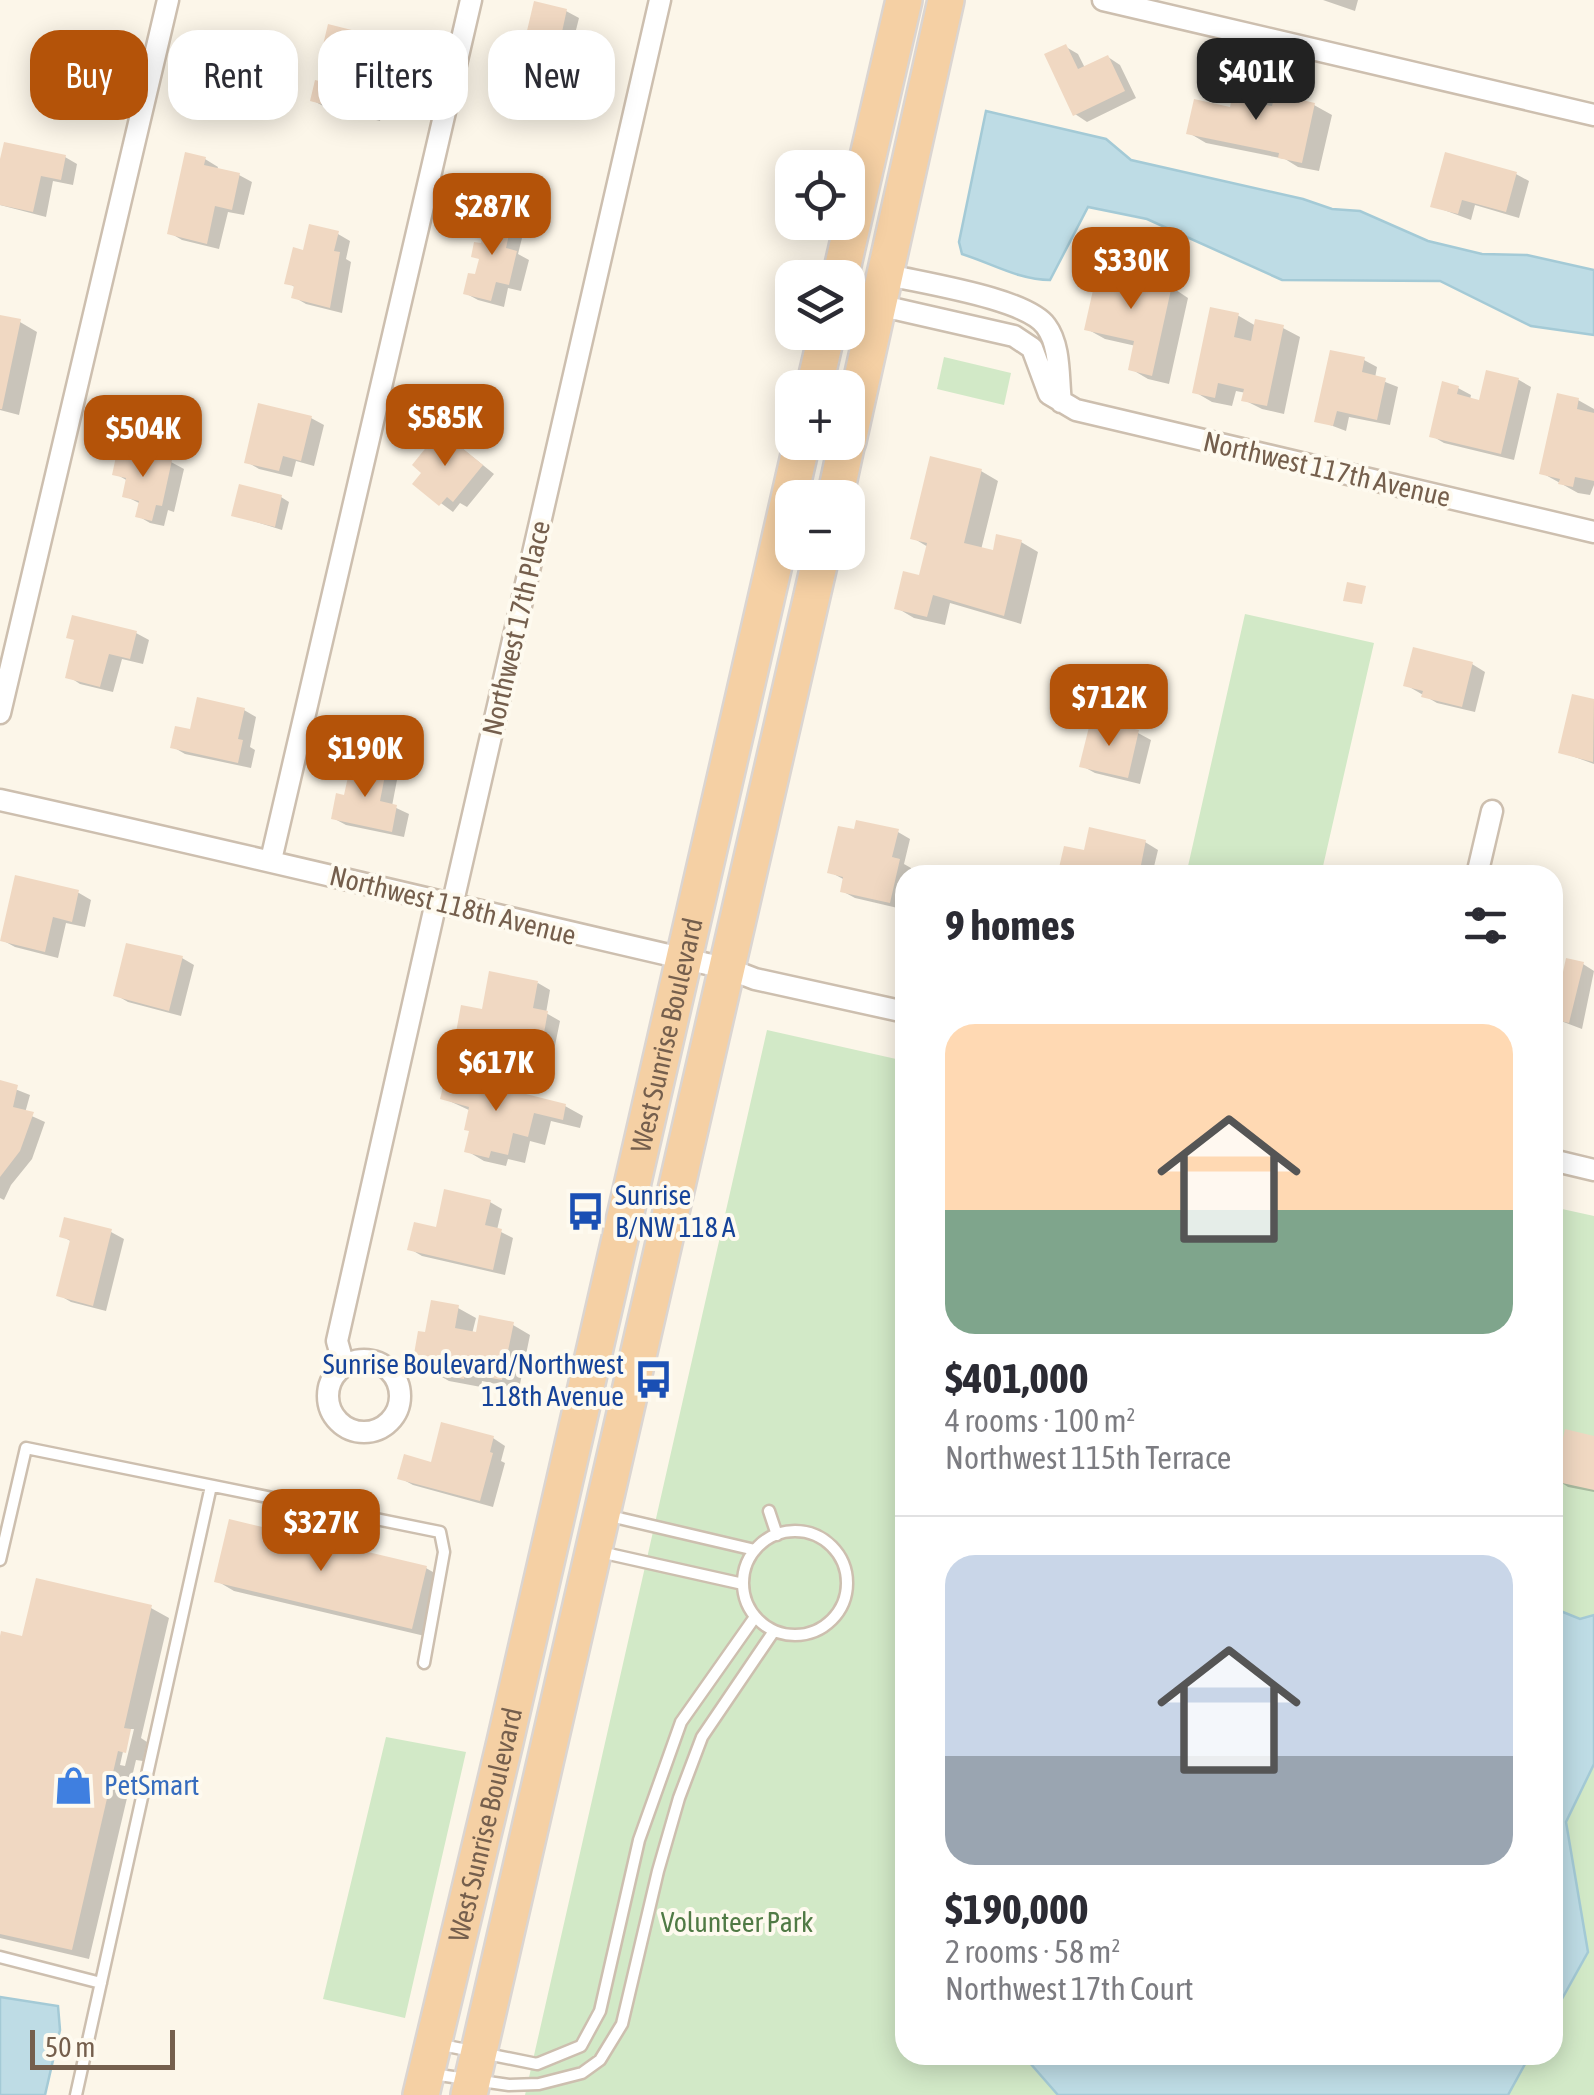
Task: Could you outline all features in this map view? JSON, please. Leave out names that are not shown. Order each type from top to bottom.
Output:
[{"type":"highway","points":[[844,260],[904,0]]},
{"type":"highway","points":[[863,370],[946,0]]},
{"type":"highway","name":"West Sunrise Boulevard","points":[[426,2070],[798,460]]},
{"type":"highway","name":"West Sunrise Boulevard","points":[[473,2076],[730,969],[818,570]]},
{"type":"street","points":[[0,714],[168,0]]},
{"type":"street","points":[[272,860],[471,0]]},
{"type":"street","name":"Northwest 17th Place","points":[[344,1366],[337,1342],[660,0]]},
{"type":"street","points":[[1103,0],[1594,115]]},
{"type":"street","points":[[881,290],[980,296],[1020,306],[1046,325],[1055,346],[1061,402]]},
{"type":"street","points":[[881,290],[973,327],[1014,336],[1032,348],[1048,394],[1061,402]]},
{"type":"street","points":[[973,327],[980,296]]},
{"type":"street","name":"Northwest 117th Avenue","points":[[1061,402],[1076,410],[1594,532]]},
{"type":"street","name":"Northwest 118th Avenue","points":[[0,800],[272,860],[895,1010]]},
{"type":"street","points":[[1479,865],[1492,811]]},
{"type":"street","points":[[1563,1163],[1594,1170]]},
{"type":"lane","points":[[0,1560],[26,1448],[440,1532],[444,1552],[424,1663]]},
{"type":"lane","points":[[76,2095],[211,1486]]},
{"type":"lane","points":[[770,1511],[777,1535]]},
{"type":"lane","points":[[603,1514],[755,1550]]},
{"type":"lane","points":[[797,1531],[825,1540],[844,1566],[847,1582],[838,1612],[827,1624],[800,1636],[774,1631],[755,1617],[746,1602],[746,1566],[755,1550],[777,1535],[797,1531]]},
{"type":"lane","points":[[594,1551],[743,1584]]},
{"type":"lane","points":[[426,2070],[473,2076],[537,2064],[581,2046],[592,2030],[610,1974],[638,1840],[672,1741],[681,1722],[755,1617]]},
{"type":"lane","points":[[426,2070],[509,2085],[562,2080],[600,2060],[622,2024],[658,1871],[702,1737],[774,1631]]},
{"type":"lane","points":[[0,1958],[101,1982]]},
{"type":"green space","points":[[944,357],[1011,373],[1004,405],[937,389]]},
{"type":"green space","points":[[1245,614],[1374,643],[1323,865],[1188,865]]},
{"type":"green space","name":"Volunteer Park","points":[[767,1030],[895,1059],[895,2065],[1563,2065],[1563,1209],[1594,1216],[1594,2095],[525,2095]]},
{"type":"green space","points":[[386,1737],[466,1752],[405,2018],[323,1999]]},
{"type":"water","points":[[986,111],[1106,139],[1131,160],[1332,209],[1360,211],[1428,241],[1482,254],[1527,255],[1594,270],[1594,335],[1531,326],[1440,281],[1282,280],[1147,219],[1088,207],[1050,280],[1005,270],[962,254],[959,242]]},
{"type":"water","points":[[1563,1612],[1580,1619],[1594,1615],[1594,1764],[1566,1822],[1588,1952],[1563,1997]]},
{"type":"water","points":[[0,1997],[58,2006],[60,2030],[45,2095],[0,2095]]},
{"type":"water","points":[[1032,2065],[1524,2065],[1508,2095],[1058,2095]]},
{"type":"building","points":[[534,1],[567,9],[562,30],[527,30]]},
{"type":"building","points":[[328,24],[352,30],[327,30]]},
{"type":"building","points":[[1066,44],[1078,69],[1108,55],[1125,91],[1073,116],[1044,54]]},
{"type":"building","points":[[315,80],[318,81],[318,103],[310,101]]},
{"type":"building","points":[[1235,85],[1261,91],[1259,104],[1272,106],[1275,94],[1315,103],[1302,163],[1278,158],[1279,153],[1186,134],[1194,99],[1230,107]]},
{"type":"building","points":[[4,142],[66,155],[61,180],[41,176],[33,212],[0,205]]},
{"type":"building","points":[[185,152],[206,157],[204,165],[240,173],[232,210],[215,206],[207,244],[167,234]]},
{"type":"building","points":[[1445,152],[1517,172],[1506,212],[1462,200],[1458,214],[1430,207]]},
{"type":"building","points":[[489,210],[513,216],[506,248],[517,251],[509,285],[496,282],[491,301],[463,294],[468,273],[475,274],[479,259],[471,257],[474,242],[481,243]]},
{"type":"building","points":[[309,224],[339,231],[334,251],[340,252],[330,308],[291,298],[294,286],[284,284],[293,247],[303,250]]},
{"type":"building","points":[[1141,264],[1162,269],[1159,282],[1172,285],[1152,376],[1128,370],[1134,341],[1084,330],[1098,268],[1138,277]]},
{"type":"building","points":[[1210,307],[1239,313],[1234,337],[1251,341],[1255,319],[1284,325],[1267,406],[1241,401],[1244,389],[1218,383],[1215,398],[1192,393]]},
{"type":"building","points":[[0,315],[21,319],[2,409],[0,409]]},
{"type":"building","points":[[1330,350],[1365,357],[1362,372],[1386,378],[1377,420],[1337,411],[1333,426],[1314,422]]},
{"type":"building","points":[[1486,370],[1519,378],[1501,454],[1429,437],[1442,381],[1459,386],[1457,394],[1479,400]]},
{"type":"building","points":[[1557,393],[1579,398],[1577,409],[1594,413],[1594,481],[1575,477],[1573,487],[1539,474]]},
{"type":"building","points":[[258,403],[312,416],[301,461],[283,456],[279,471],[244,463]]},
{"type":"building","points":[[440,430],[483,465],[453,502],[447,497],[439,506],[412,484],[421,473],[412,465]]},
{"type":"building","points":[[118,447],[172,460],[162,506],[156,505],[152,521],[135,517],[139,501],[122,497],[126,478],[112,475]]},
{"type":"building","points":[[930,456],[982,469],[964,543],[993,550],[996,534],[1022,540],[1004,616],[933,595],[927,617],[894,609],[903,571],[919,575],[927,543],[910,539]]},
{"type":"building","points":[[239,484],[282,495],[275,527],[231,516]]},
{"type":"building","points":[[1347,582],[1366,586],[1362,604],[1343,601]]},
{"type":"building","points":[[72,615],[137,631],[130,659],[109,654],[100,687],[65,678],[74,640],[66,638]]},
{"type":"building","points":[[1413,647],[1473,662],[1462,707],[1421,697],[1423,691],[1403,686]]},
{"type":"building","points":[[1572,694],[1594,699],[1593,762],[1558,753]]},
{"type":"building","points":[[197,697],[245,708],[238,739],[243,740],[238,763],[170,748],[175,726],[190,729]]},
{"type":"building","points":[[1091,719],[1139,730],[1128,778],[1079,767]]},
{"type":"building","points":[[351,763],[386,770],[380,801],[397,805],[392,832],[331,819],[336,793],[344,795]]},
{"type":"building","points":[[856,820],[899,829],[892,857],[900,859],[895,865],[890,903],[840,892],[843,877],[827,873],[838,826],[854,829]]},
{"type":"building","points":[[1089,827],[1146,840],[1141,865],[1060,865],[1064,846],[1084,850]]},
{"type":"building","points":[[15,875],[79,890],[72,922],[53,917],[45,952],[0,941]]},
{"type":"building","points":[[126,943],[183,956],[169,1011],[113,996]]},
{"type":"building","points":[[1566,958],[1584,962],[1569,1023],[1563,1022]]},
{"type":"building","points":[[489,971],[538,981],[533,1008],[548,1011],[540,1055],[455,1038],[461,1005],[482,1009]]},
{"type":"building","points":[[446,1074],[566,1104],[563,1120],[534,1113],[528,1137],[513,1133],[508,1155],[491,1151],[489,1158],[464,1152],[469,1107],[440,1099]]},
{"type":"building","points":[[0,1080],[18,1085],[13,1107],[34,1112],[20,1151],[0,1177]]},
{"type":"building","points":[[444,1189],[491,1200],[485,1225],[502,1229],[493,1270],[407,1250],[414,1222],[436,1227]]},
{"type":"building","points":[[64,1217],[112,1229],[93,1306],[56,1296],[70,1240],[59,1237]]},
{"type":"building","points":[[431,1300],[459,1305],[455,1328],[476,1332],[479,1315],[514,1322],[502,1380],[465,1373],[464,1379],[429,1372],[432,1358],[414,1354],[418,1331],[425,1332]]},
{"type":"building","points":[[441,1422],[494,1436],[480,1501],[397,1479],[404,1454],[431,1462]]},
{"type":"building","points":[[1565,1429],[1594,1436],[1594,1490],[1563,1483]]},
{"type":"building","points":[[229,1519],[427,1566],[412,1629],[214,1582]]},
{"type":"building","points":[[36,1578],[152,1605],[124,1728],[131,1729],[126,1753],[118,1751],[72,1950],[0,1934],[0,1636],[1,1631],[22,1636]]},
{"type":"place","name":"Sunrise B/NW 118 A","points":[[585,1211]]},
{"type":"place","name":"Sunrise Boulevard/Northwest 118th Avenue","points":[[654,1380]]},
{"type":"place","name":"PetSmart","points":[[74,1785]]}]
